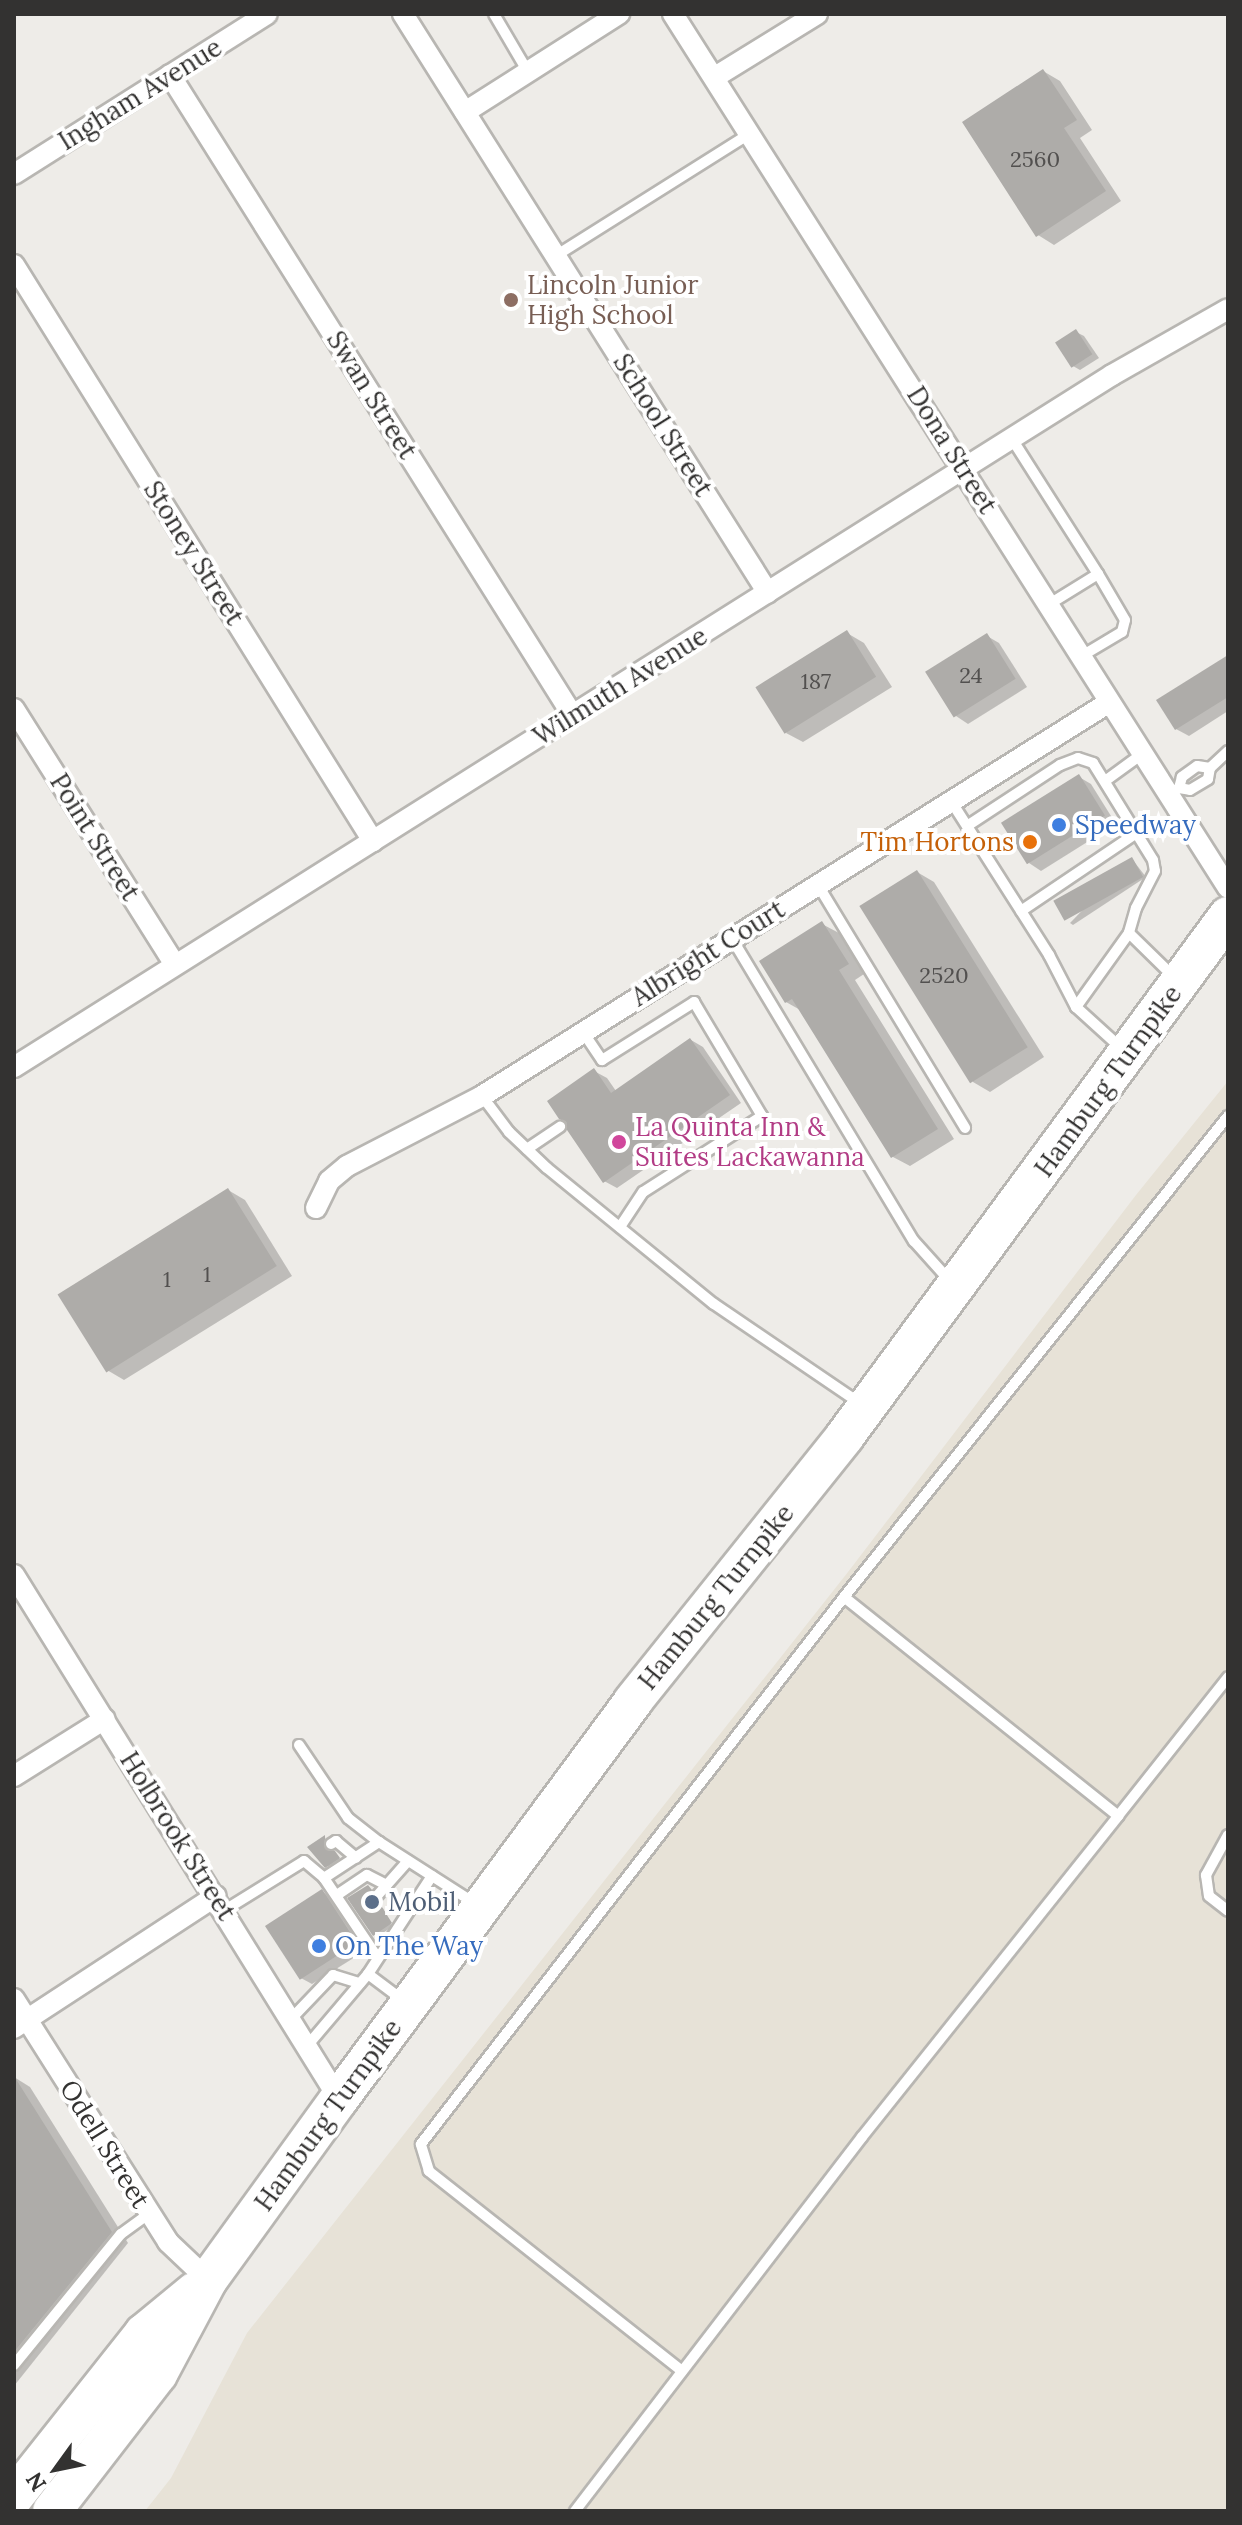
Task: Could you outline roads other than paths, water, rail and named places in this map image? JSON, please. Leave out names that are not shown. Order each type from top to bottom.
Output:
[{"type":"highway","name":"Hamburg Turnpike","points":[[208,2280],[633,1701],[866,1408],[1129,1055],[1228,916]]},
{"type":"highway","points":[[14,2497],[144,2333],[208,2280]]},
{"type":"highway","points":[[52,2511],[158,2374],[208,2280]]},
{"type":"street","name":"Ingham Avenue","points":[[14,174],[267,14]]},
{"type":"street","name":"School Street","points":[[403,14],[768,593]]},
{"type":"street","points":[[465,112],[619,14]]},
{"type":"street","name":"Dona Street","points":[[673,14],[964,469],[1108,703],[1142,754],[1173,791],[1228,888]]},
{"type":"street","points":[[715,77],[817,14]]},
{"type":"street","name":"Swan Street","points":[[170,75],[573,716]]},
{"type":"street","name":"Stoney Street","points":[[14,265],[373,841]]},
{"type":"street","name":"Wilmuth Avenue","points":[[14,1067],[1112,375],[1228,309]]},
{"type":"street","name":"Albright Court","points":[[316,1208],[329,1181],[347,1166],[482,1096],[1108,703]]},
{"type":"street","name":"Point Street","points":[[14,709],[175,965]]},
{"type":"street","name":"Holbrook Street","points":[[14,1575],[339,2099]]},
{"type":"street","points":[[14,1776],[105,1719]]},
{"type":"street","points":[[20,2024],[220,1903]]},
{"type":"street","name":"Odell Street","points":[[14,1999],[20,2024],[149,2214],[176,2253],[208,2280]]},
{"type":"lane","points":[[494,14],[528,72]]},
{"type":"lane","points":[[557,255],[751,133]]},
{"type":"lane","points":[[1012,439],[1125,620],[1122,632],[1080,657]]},
{"type":"lane","points":[[1048,605],[1098,574]]},
{"type":"lane","points":[[1173,791],[1190,790],[1208,779],[1210,768],[1228,751]]},
{"type":"lane","points":[[1105,781],[1142,754]]},
{"type":"lane","points":[[967,826],[1078,758],[1093,763],[1149,849],[1155,871],[1136,908],[1129,933],[1076,1007]]},
{"type":"lane","points":[[1173,791],[1182,777],[1197,766],[1210,768]]},
{"type":"lane","points":[[951,801],[1021,911],[1076,1007],[1129,1055]]},
{"type":"lane","points":[[1021,911],[1138,832]]},
{"type":"lane","points":[[818,885],[965,1128]]},
{"type":"lane","points":[[1129,933],[1180,983]]},
{"type":"lane","points":[[731,937],[914,1241],[956,1287]]},
{"type":"lane","points":[[583,1032],[602,1060],[694,1002],[762,1116],[643,1192],[620,1227]]},
{"type":"lane","points":[[482,1096],[509,1132],[527,1149],[714,1304],[866,1408]]},
{"type":"lane","points":[[682,2371],[429,2171],[421,2144],[844,1597],[1228,1116]]},
{"type":"lane","points":[[527,1149],[560,1127]]},
{"type":"lane","points":[[844,1597],[1118,1816]]},
{"type":"lane","points":[[575,2511],[862,2137],[1228,1677]]},
{"type":"lane","points":[[299,1745],[348,1818],[379,1842],[481,1907]]},
{"type":"lane","points":[[1228,1835],[1206,1875],[1209,1896],[1228,1911]]},
{"type":"lane","points":[[331,1844],[336,1841],[356,1858]]},
{"type":"lane","points":[[324,1878],[379,1842]]},
{"type":"lane","points":[[220,1903],[308,1859],[358,1918],[377,1957]]},
{"type":"lane","points":[[376,1897],[408,1861]]},
{"type":"lane","points":[[337,1895],[367,1875],[387,1885]]},
{"type":"lane","points":[[307,2046],[368,1974],[432,1876]]},
{"type":"lane","points":[[368,1974],[409,2005]]},
{"type":"lane","points":[[291,2019],[333,1975],[360,1983]]},
{"type":"lane","points":[[14,2365],[121,2234],[149,2214]]},
{"type":"place","name":"Lincoln Junior High School","points":[[511,300]]},
{"type":"place","name":"Speedway","points":[[1059,825]]},
{"type":"place","name":"Tim Hortons","points":[[1030,842]]},
{"type":"place","name":"La Quinta Inn & Suites Lackawanna","points":[[619,1142]]},
{"type":"place","name":"Mobil","points":[[372,1902]]},
{"type":"place","name":"On The Way","points":[[319,1946]]}]
